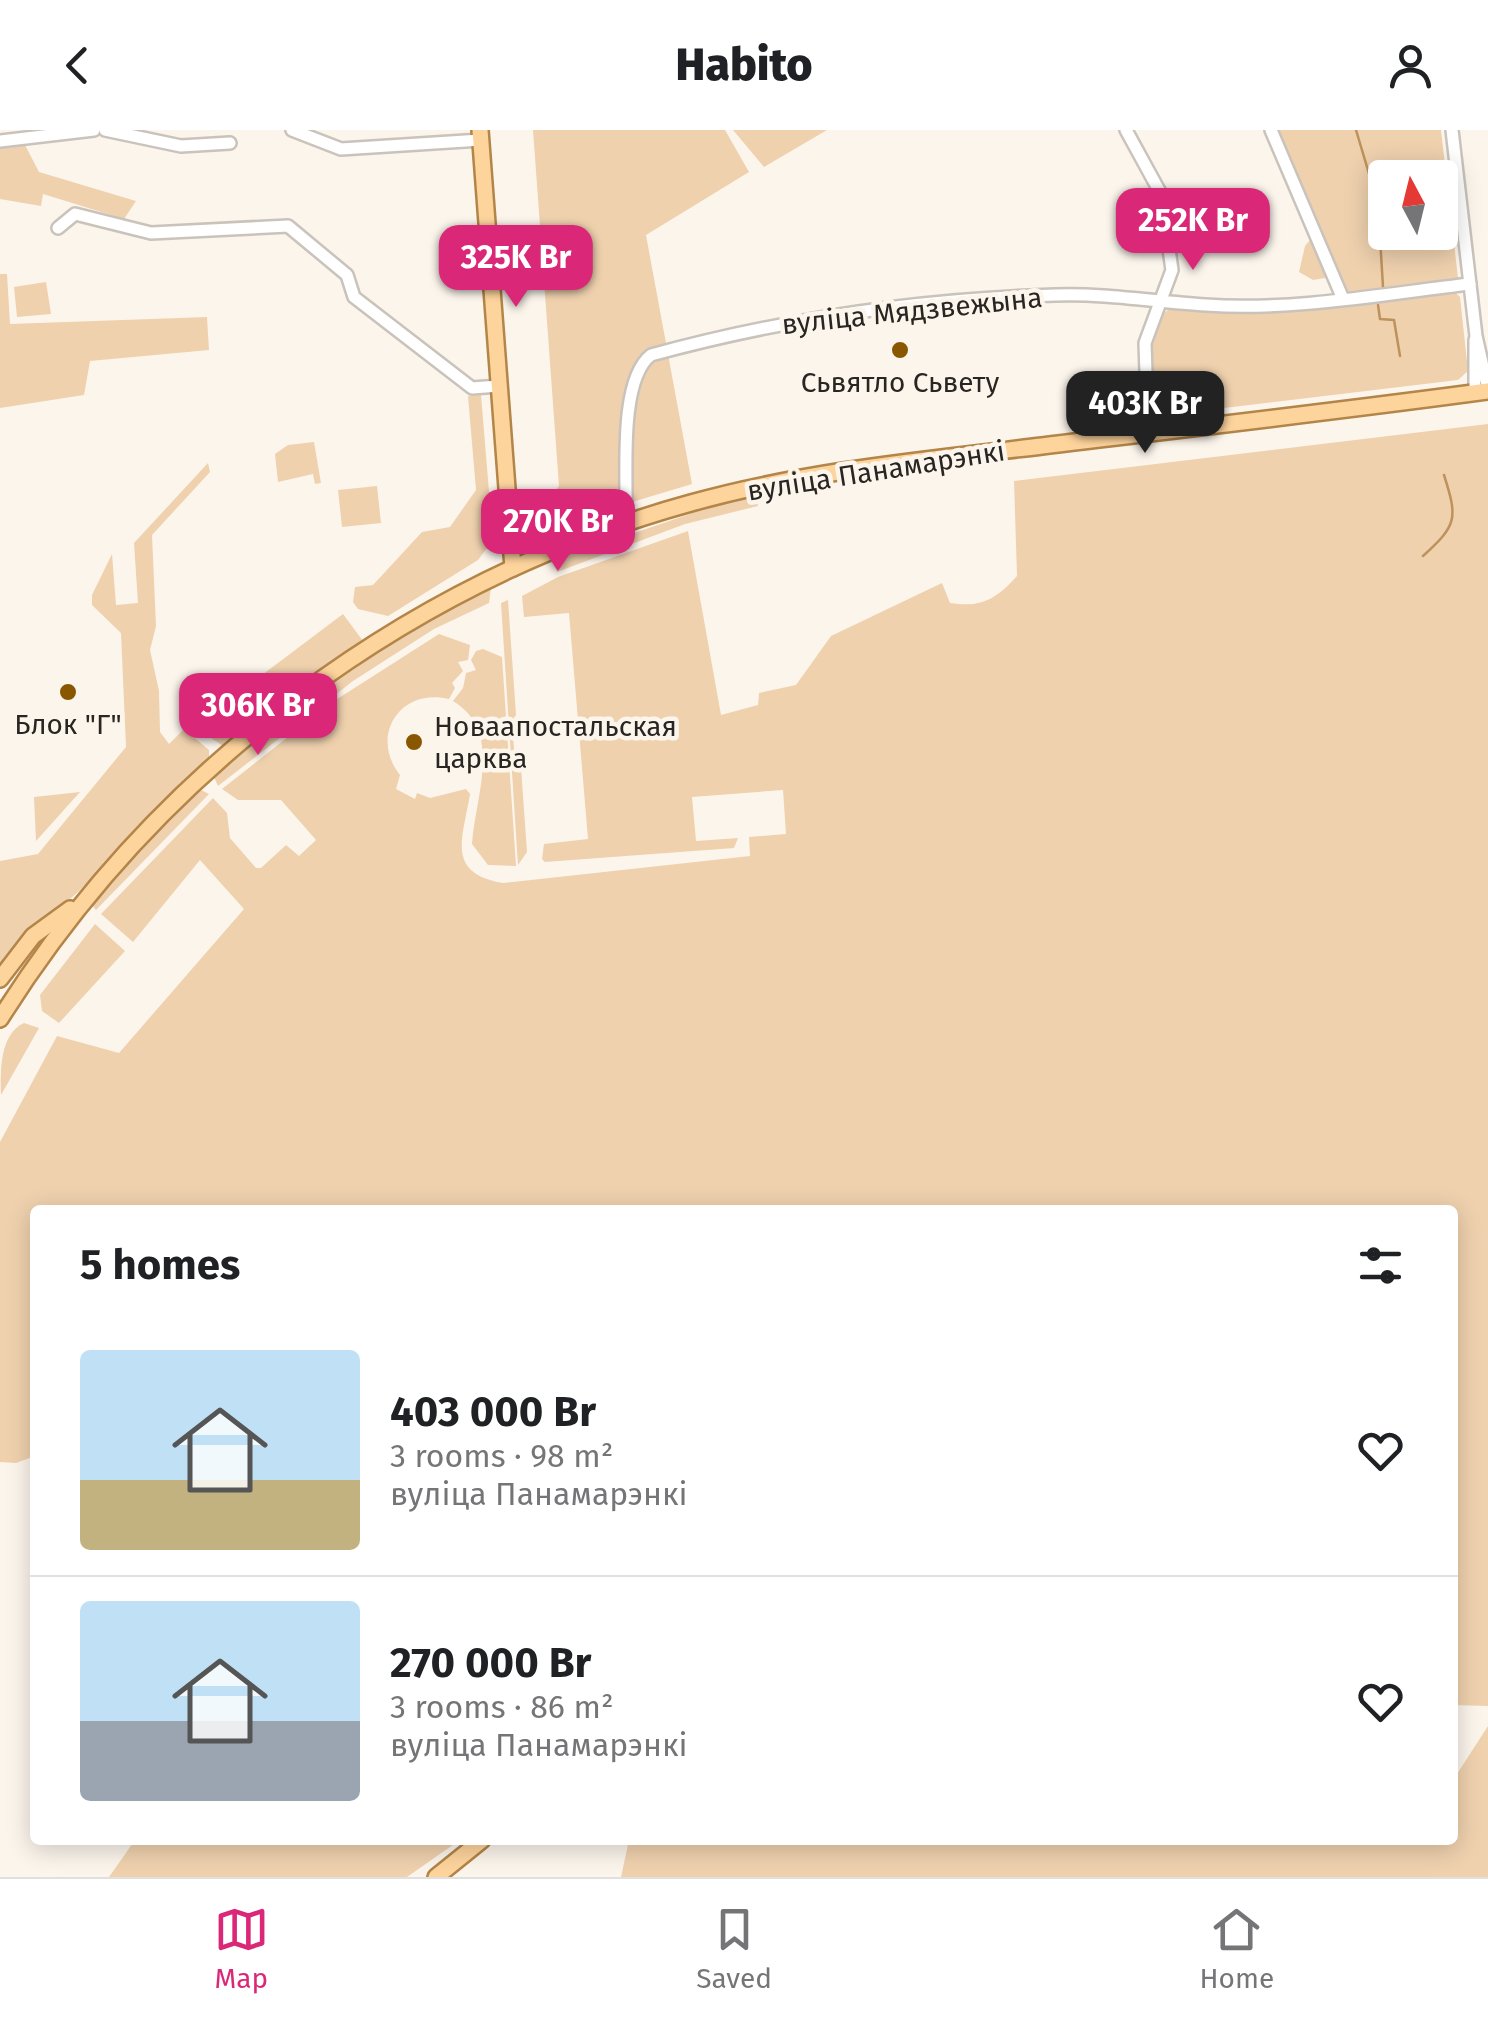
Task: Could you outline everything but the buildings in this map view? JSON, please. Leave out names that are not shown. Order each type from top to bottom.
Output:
[{"type":"main road","points":[[480,135],[513,568]]},
{"type":"main road","name":"вуліца Панамарэнкі","points":[[81,901],[174,800],[277,714],[374,644],[513,568],[631,522],[702,500],[826,473],[1484,391]]},
{"type":"main road","points":[[0,979],[33,936],[81,901]]},
{"type":"main road","points":[[0,1019],[81,901]]},
{"type":"main road","points":[[436,1877],[476,1845]]},
{"type":"street","points":[[0,141],[94,130]]},
{"type":"street","points":[[104,130],[181,146],[230,143]]},
{"type":"street","points":[[292,130],[341,149],[480,135]]},
{"type":"street","points":[[1126,130],[1162,194],[1172,270],[1146,343],[1148,433]]},
{"type":"street","points":[[1270,130],[1344,299]]},
{"type":"street","points":[[1452,130],[1476,336],[1472,359],[1484,391]]},
{"type":"street","points":[[58,228],[75,214],[152,233],[288,226],[347,275],[354,297],[435,361],[472,388],[499,386]]},
{"type":"street","name":"вуліца Мядзвежына","points":[[631,522],[626,510],[630,399],[634,373],[651,355],[815,316],[1054,295],[1288,306],[1470,284]]},
{"type":"shaded area","points":[[533,130],[725,130],[749,172],[646,235],[692,484],[619,506],[541,537],[523,523],[522,504],[547,502],[559,486]]},
{"type":"shaded area","points":[[733,130],[827,130],[764,167]]},
{"type":"shaded area","points":[[1278,130],[1441,130],[1444,160],[1368,160],[1368,250],[1455,250],[1458,278],[1454,284],[1346,296],[1337,276],[1313,280],[1299,272],[1305,246],[1319,229]]},
{"type":"shaded area","points":[[0,143],[25,145],[39,172],[136,201],[124,219],[43,194],[41,206],[0,199]]},
{"type":"shaded area","points":[[0,274],[7,274],[10,324],[207,317],[209,350],[90,361],[84,395],[0,408]]},
{"type":"shaded area","points":[[46,282],[51,314],[17,317],[14,287]]},
{"type":"shaded area","points":[[1455,292],[1460,297],[1468,371],[1458,380],[1149,417],[1150,352],[1162,314],[1171,308],[1288,307]]},
{"type":"shaded area","points":[[481,395],[493,540],[478,560],[388,616],[358,609],[353,602],[355,587],[373,585],[422,532],[450,527],[476,490],[468,396]]},
{"type":"shaded area","points":[[1488,424],[1488,1706],[1458,1705],[1458,1205],[30,1205],[30,1458],[16,1463],[0,1462],[0,1142],[57,1036],[119,1053],[244,909],[200,860],[133,942],[101,914],[213,798],[227,813],[230,838],[256,868],[261,868],[286,845],[299,856],[316,840],[281,800],[238,800],[222,789],[331,703],[439,634],[470,645],[468,660],[458,662],[463,671],[452,683],[455,688],[449,699],[432,697],[404,707],[394,718],[388,745],[400,775],[396,789],[415,799],[417,793],[430,798],[466,789],[470,794],[462,851],[472,871],[503,883],[750,856],[749,837],[786,834],[783,790],[692,797],[696,841],[738,838],[734,848],[545,862],[542,859],[544,844],[588,839],[569,613],[524,617],[522,596],[558,577],[688,531],[721,715],[758,705],[759,693],[796,685],[831,636],[942,583],[950,603],[980,603],[1002,591],[1017,576],[1014,481]]},
{"type":"shaded area","points":[[314,442],[321,483],[315,484],[313,474],[278,482],[275,454],[288,445]]},
{"type":"shaded area","points":[[208,463],[210,472],[152,535],[156,626],[150,650],[159,691],[160,732],[169,744],[184,729],[209,750],[209,758],[85,885],[19,941],[0,963],[0,861],[38,854],[126,747],[121,633],[92,605],[92,595],[112,554],[116,605],[138,603],[134,543]]},
{"type":"shaded area","points":[[377,486],[381,523],[342,527],[338,490]]},
{"type":"shaded area","points":[[734,499],[757,499],[758,506],[685,524],[557,572],[552,561]]},
{"type":"shaded area","points":[[491,587],[489,603],[434,629],[353,681],[218,786],[213,775],[313,698],[417,628]]},
{"type":"shaded area","points":[[508,600],[516,715],[512,721],[514,749],[520,753],[527,852],[518,865],[501,603]]},
{"type":"shaded area","points":[[343,614],[363,641],[223,746],[201,731],[201,721]]},
{"type":"shaded area","points":[[483,649],[502,657],[516,866],[488,865],[472,844],[481,786],[482,747],[469,714],[453,701],[463,688],[466,673],[476,670],[471,660],[476,651]]},
{"type":"shaded area","points":[[199,789],[209,794],[96,910],[91,904],[95,893]]},
{"type":"shaded area","points":[[80,792],[36,841],[34,797]]},
{"type":"shaded area","points":[[95,924],[125,951],[59,1023],[42,1011],[40,995]]},
{"type":"shaded area","points":[[24,1023],[39,1028],[1,1095],[6,1044]]},
{"type":"shaded area","points":[[1488,1726],[1488,1877],[621,1877],[628,1845],[1458,1845],[1458,1772]]},
{"type":"shaded area","points":[[131,1845],[453,1845],[407,1877],[109,1877]]},
{"type":"waterway","points":[[1356,130],[1378,204],[1383,287]]},
{"type":"waterway","points":[[1378,305],[1380,319],[1394,320],[1400,356]]},
{"type":"waterway","points":[[1423,556],[1443,536],[1452,520],[1444,475]]},
{"type":"place","name":"Сьвятло Сьвету","points":[[900,350]]},
{"type":"place","name":"Блок \"Г\"","points":[[68,692]]},
{"type":"place","name":"Новаапостальская царква","points":[[414,742]]}]
